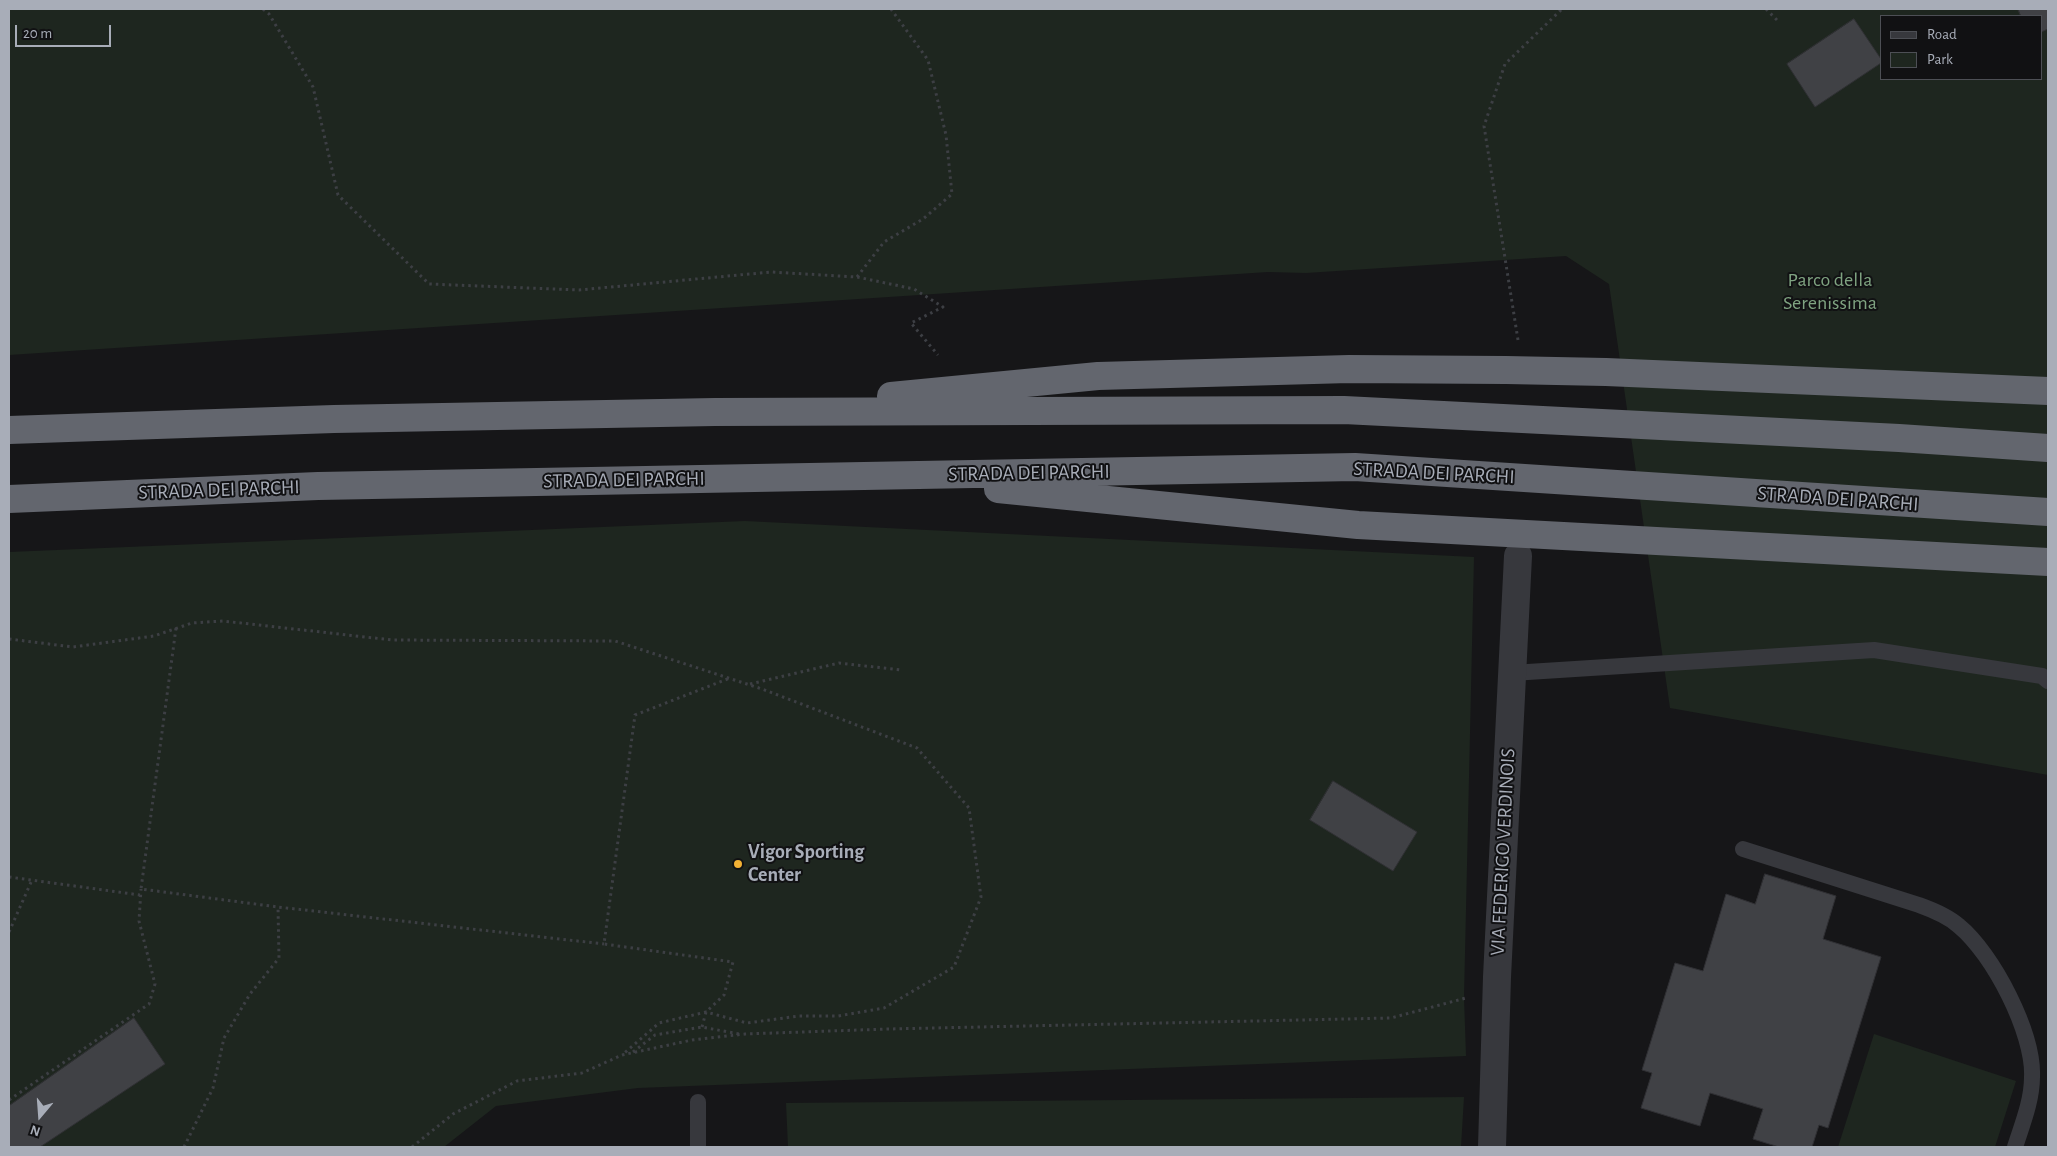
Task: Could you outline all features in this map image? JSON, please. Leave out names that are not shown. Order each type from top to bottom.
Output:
[{"type":"highway","points":[[715,412],[1098,376],[1349,369],[1586,372],[2048,391]]},
{"type":"highway","points":[[9,430],[334,418],[715,412],[1344,410],[1899,438],[2048,448]]},
{"type":"highway","name":"STRADA DEI PARCHI","points":[[9,499],[318,486],[1356,467],[2048,512]]},
{"type":"highway","points":[[850,476],[1078,496],[1358,525],[2048,562]]},
{"type":"street","name":"VIA FEDERIGO VERDINOIS","points":[[1492,1147],[1496,1004],[1518,556]]},
{"type":"lane","points":[[1512,673],[1874,650],[2042,676],[2048,681]]},
{"type":"lane","points":[[1743,849],[1925,907],[1944,916],[1967,933],[1982,951],[2009,995],[2030,1056],[2032,1086],[2015,1147]]},
{"type":"lane","points":[[698,1102],[698,1147]]},
{"type":"path","points":[[263,9],[269,14],[313,87],[338,195],[429,284],[579,290],[771,272],[857,278],[914,289],[943,307],[912,323],[938,355]]},
{"type":"path","points":[[857,278],[884,242],[923,219],[952,194],[946,135],[928,60],[891,9]]},
{"type":"path","points":[[1519,344],[1484,126],[1504,64],[1562,9]]},
{"type":"path","points":[[1766,9],[1779,22]]},
{"type":"path","points":[[9,639],[73,647],[154,636],[192,622],[223,621],[392,640],[615,641],[749,684],[917,748],[969,808],[981,897],[954,967],[884,1008],[838,1016],[799,1016],[747,1023],[706,1012],[659,1023],[622,1055]]},
{"type":"path","points":[[9,1100],[149,1004],[155,984],[139,921],[140,895],[176,628]]},
{"type":"path","points":[[749,684],[839,663],[901,670]]},
{"type":"path","points":[[604,944],[635,715],[730,678]]},
{"type":"path","points":[[9,877],[140,895]]},
{"type":"path","points":[[9,932],[32,880]]},
{"type":"path","points":[[141,889],[278,907],[604,944],[733,962],[724,995],[706,1012],[702,1027]]},
{"type":"path","points":[[184,1147],[213,1088],[224,1038],[250,994],[279,958],[278,907]]},
{"type":"path","points":[[412,1147],[453,1114],[517,1081],[582,1073],[622,1055],[692,1040],[745,1034],[888,1029],[1391,1018],[1464,998],[1496,1004]]},
{"type":"path","points":[[632,1053],[656,1035],[702,1027],[745,1034]]},
{"type":"green space","name":"Parco della Serenissima","points":[[9,9],[2048,9],[2048,775],[1670,708],[1609,284],[1566,256],[1306,273],[1268,272],[9,355]]},
{"type":"green space","name":"Vigor Sporting Center","points":[[745,521],[1474,557],[1464,997],[1466,1056],[638,1088],[496,1106],[444,1147],[9,1147],[9,552]]},
{"type":"green space","points":[[1874,1034],[2016,1081],[1995,1147],[1838,1147]]},
{"type":"green space","points":[[1464,1097],[1461,1147],[788,1147],[786,1103]]},
{"type":"building","points":[[2018,9],[2048,9],[2048,29],[2042,32],[2042,15],[2021,15]]},
{"type":"building","points":[[1854,19],[1880,58],[1880,64],[1815,107],[1787,64]]},
{"type":"building","points":[[1333,781],[1417,832],[1393,871],[1310,820]]},
{"type":"building","points":[[1765,874],[1836,896],[1823,939],[1881,957],[1828,1128],[1819,1125],[1812,1147],[1779,1147],[1753,1139],[1763,1109],[1710,1093],[1700,1126],[1641,1108],[1652,1073],[1642,1070],[1675,963],[1703,971],[1726,894],[1755,904]]},
{"type":"building","points":[[134,1018],[165,1064],[40,1147],[9,1147],[9,1106]]},
{"type":"place","name":"Vigor Sporting Center","points":[[738,864]]}]
